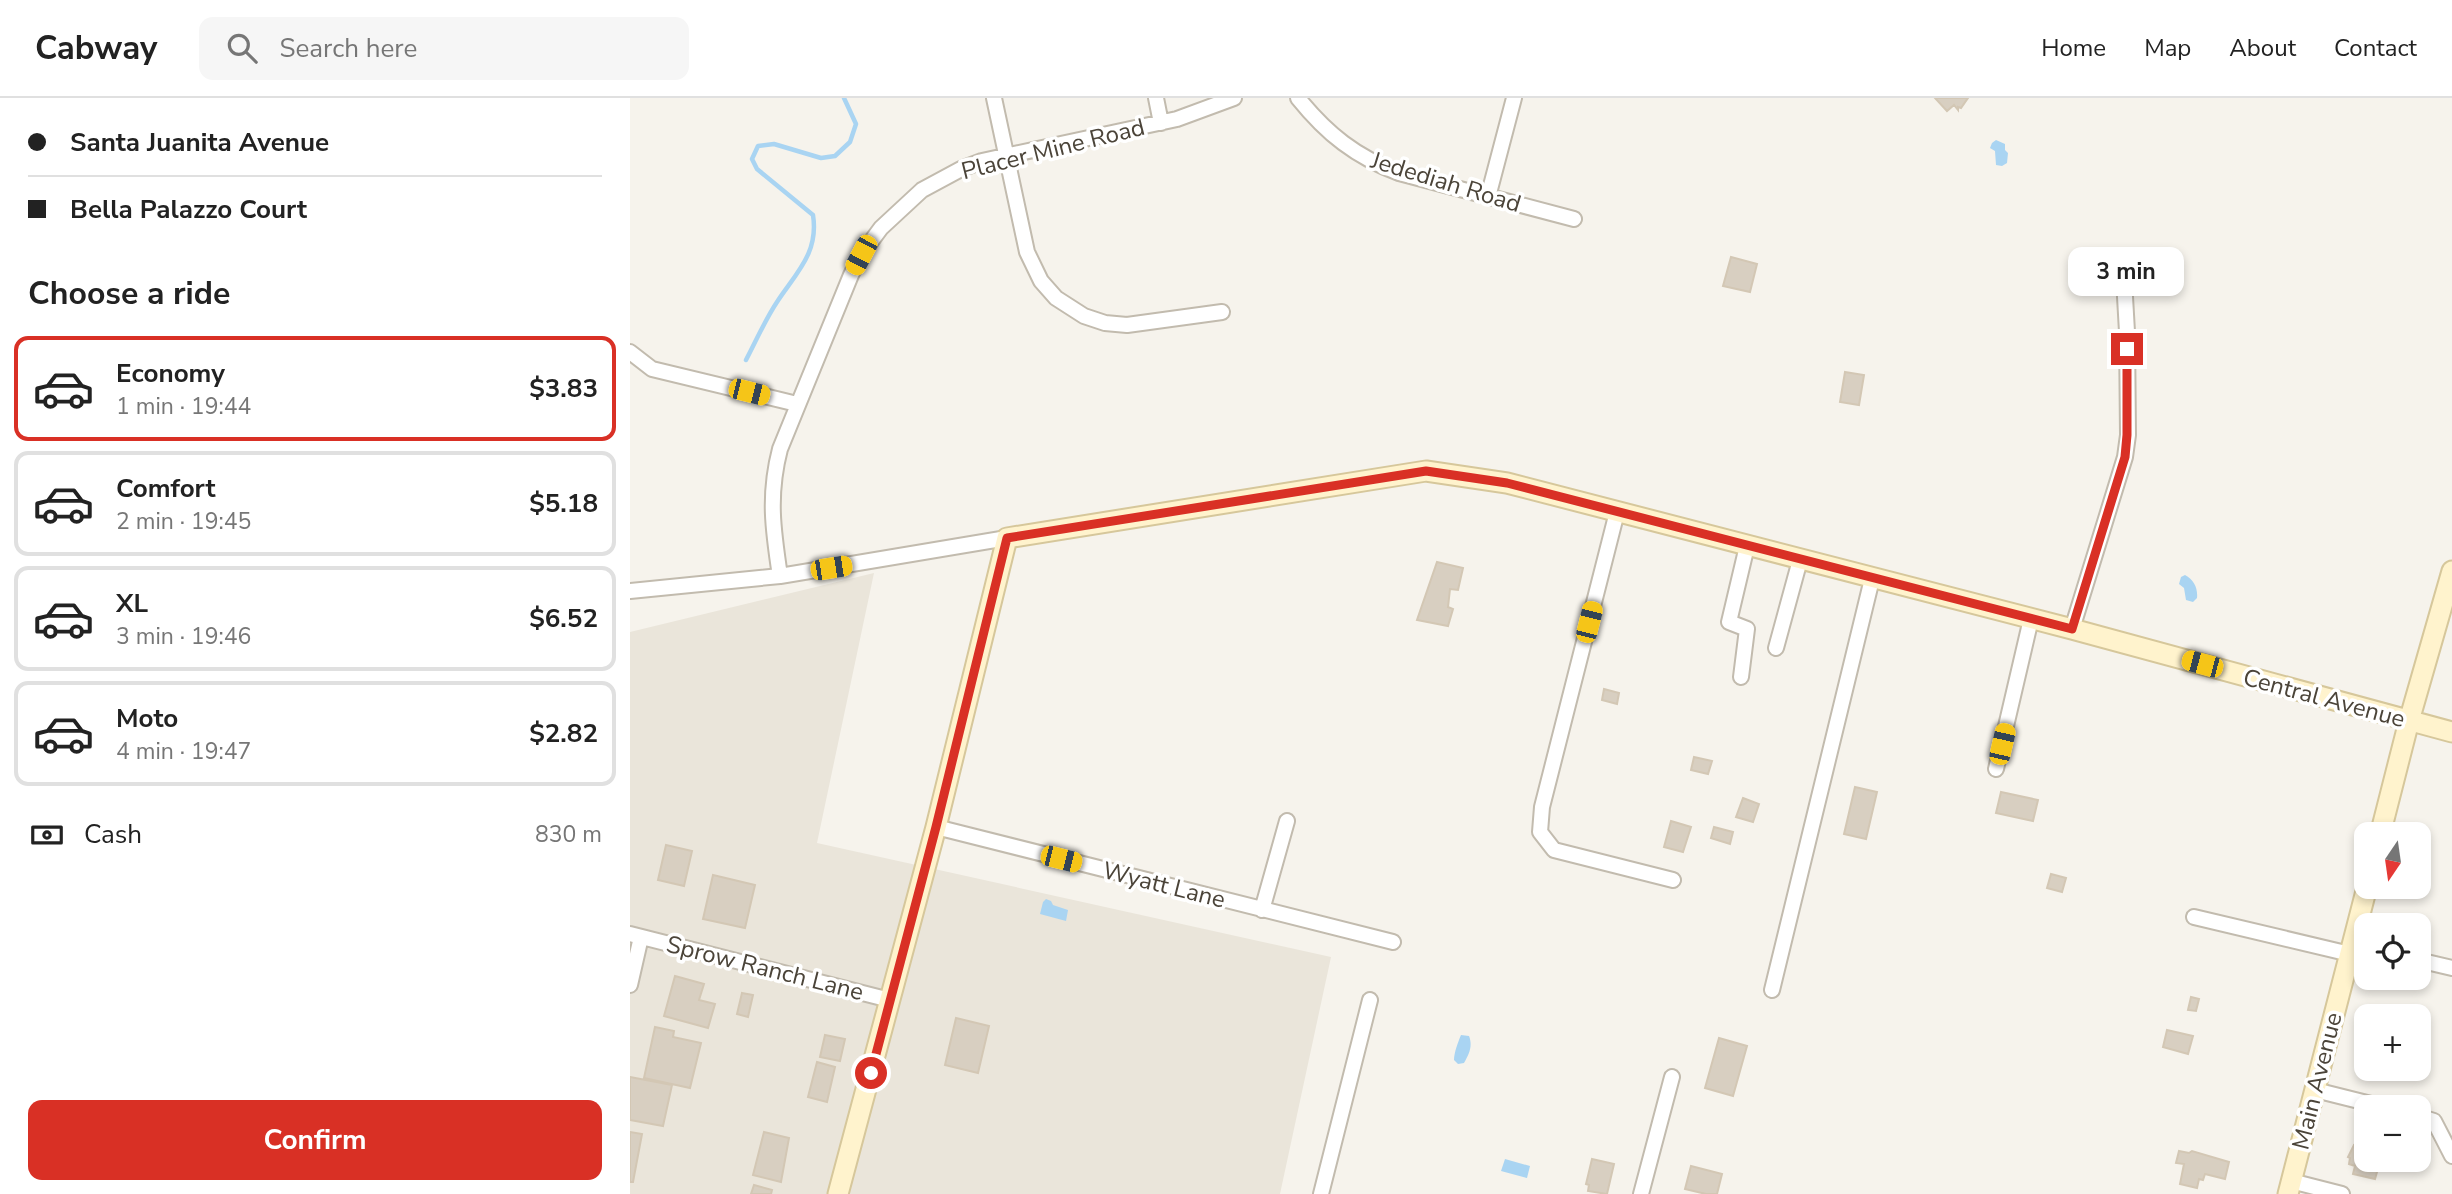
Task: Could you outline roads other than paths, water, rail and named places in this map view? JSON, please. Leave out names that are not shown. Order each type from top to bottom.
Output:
[{"type":"street","points":[[994,98],[1030,262],[1041,281],[1065,305],[1095,320],[1127,325],[1222,312]]},
{"type":"street","points":[[1156,98],[1161,123]]},
{"type":"street","name":"Placer Mine Road","points":[[780,576],[771,497],[780,449],[851,275],[881,228],[904,204],[941,178],[961,169],[1006,156],[1161,123],[1204,111],[1234,98]]},
{"type":"street","name":"Jedediah Road","points":[[1298,98],[1334,138],[1376,165],[1574,219]]},
{"type":"street","points":[[1488,197],[1514,98]]},
{"type":"street","points":[[2072,629],[2125,457],[2127,332],[2124,279]]},
{"type":"street","points":[[630,352],[652,369],[797,404]]},
{"type":"street","name":"Central Avenue","points":[[1007,538],[1426,471],[1507,483],[2072,629],[2452,732]]},
{"type":"street","points":[[1617,512],[1542,807],[1540,832],[1554,850],[1673,880]]},
{"type":"street","points":[[630,591],[780,576],[1007,538],[936,827],[838,1194]]},
{"type":"street","points":[[1741,677],[1747,629],[1729,622],[1747,546]]},
{"type":"street","points":[[1776,648],[1800,560]]},
{"type":"street","points":[[2383,822],[2452,571]]},
{"type":"street","points":[[1772,990],[1872,579]]},
{"type":"street","points":[[1996,769],[2031,619]]},
{"type":"street","points":[[1262,910],[1287,821]]},
{"type":"street","name":"Wyatt Lane","points":[[936,827],[1393,942]]},
{"type":"street","points":[[2194,917],[2354,949]]},
{"type":"street","name":"Sprow Ranch Lane","points":[[630,985],[636,935],[890,1000]]},
{"type":"street","name":"Main Avenue","points":[[2290,1187],[2354,956]]},
{"type":"street","points":[[2431,963],[2452,968]]},
{"type":"street","points":[[1321,1194],[1370,1000]]},
{"type":"street","points":[[1641,1194],[1672,1077]]},
{"type":"street","points":[[2315,1090],[2354,1100]]},
{"type":"street","points":[[2431,1120],[2434,1121],[2452,1156]]},
{"type":"street","points":[[2290,1187],[2342,1194]]},
{"type":"water","points":[[1996,140],[2005,144],[2008,153],[2007,163],[2002,166],[1996,165],[1995,151],[1990,148]]},
{"type":"water","points":[[2185,575],[2196,588],[2197,598],[2193,602],[2186,600],[2184,588],[2179,584],[2181,577]]},
{"type":"water","points":[[1046,899],[1053,905],[1068,910],[1066,921],[1040,914]]},
{"type":"water","points":[[1461,1035],[1469,1036],[1470,1047],[1464,1063],[1458,1064],[1454,1057]]},
{"type":"water","points":[[1505,1159],[1530,1166],[1527,1178],[1501,1171]]},
{"type":"waterway","points":[[746,360],[773,309],[804,262],[813,241],[814,228],[813,215],[757,169],[752,159],[758,146],[774,144],[821,158],[835,156],[850,142],[856,124],[844,98]]}]
